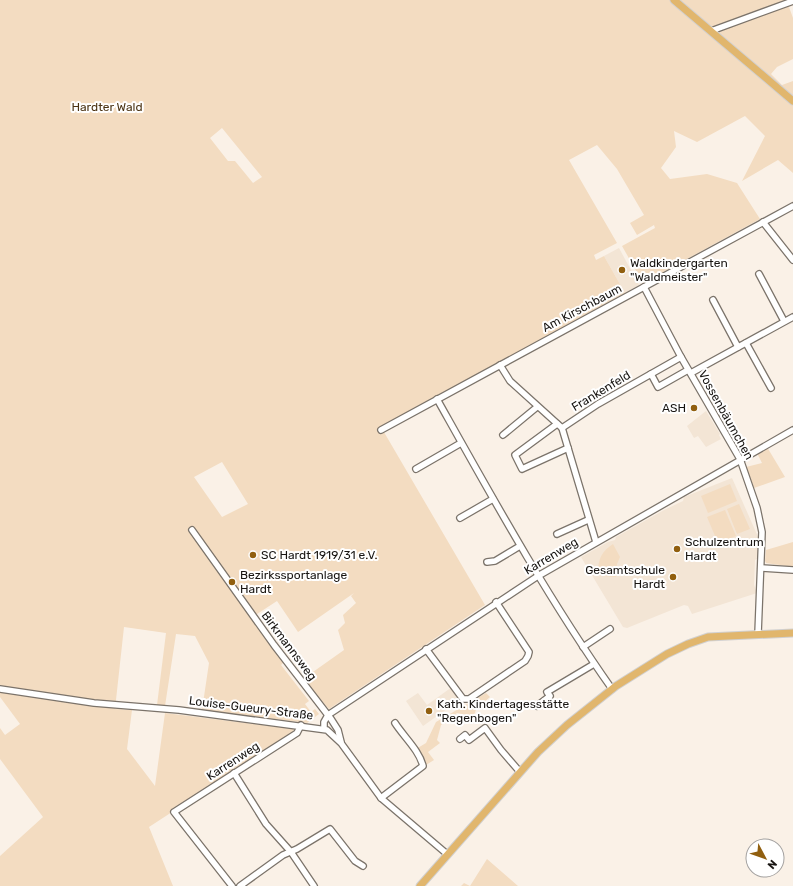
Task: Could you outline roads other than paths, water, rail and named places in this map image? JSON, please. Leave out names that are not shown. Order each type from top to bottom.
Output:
[{"type":"main road","points":[[674,0],[793,101]]},
{"type":"main road","points":[[420,886],[520,772],[567,725],[612,689],[659,658],[688,644],[708,637],[793,633]]},
{"type":"street","points":[[711,31],[793,1]]},
{"type":"street","name":"Am Kirschbaum","points":[[381,430],[793,206]]},
{"type":"street","points":[[763,222],[793,260]]},
{"type":"street","points":[[758,274],[784,321]]},
{"type":"street","name":"Vossenbäumchen","points":[[644,287],[681,357],[740,459],[762,532],[758,634]]},
{"type":"street","points":[[713,300],[738,347]]},
{"type":"street","points":[[651,374],[658,386],[746,343],[793,317]]},
{"type":"street","points":[[746,343],[770,388]]},
{"type":"street","name":"Frankenfeld","points":[[562,428],[598,404],[681,357]]},
{"type":"street","points":[[500,365],[510,381],[562,428],[588,520],[596,542]]},
{"type":"street","points":[[437,399],[538,576],[594,664],[612,689]]},
{"type":"street","points":[[503,435],[537,407]]},
{"type":"street","points":[[557,424],[515,455],[522,470],[568,448]]},
{"type":"street","name":"Karrenweg","points":[[329,717],[426,649],[538,576],[793,430]]},
{"type":"street","points":[[416,469],[461,443]]},
{"type":"street","points":[[460,518],[493,499]]},
{"type":"street","points":[[557,534],[588,520]]},
{"type":"street","name":"Birkmannsweg","points":[[192,530],[274,645],[329,717]]},
{"type":"street","points":[[487,562],[495,561],[520,546]]},
{"type":"street","points":[[761,568],[793,570]]},
{"type":"street","points":[[426,649],[463,699],[469,699],[520,664],[528,656],[528,652],[496,602]]},
{"type":"street","points":[[583,647],[610,629]]},
{"type":"street","points":[[537,706],[550,696],[547,692],[594,664]]},
{"type":"street","name":"Louise-Gueury-Straße","points":[[0,689],[94,703],[179,710],[324,729],[333,734],[341,743],[381,798],[447,854]]},
{"type":"street","points":[[324,729],[324,722],[329,717],[338,730],[341,743]]},
{"type":"street","points":[[381,798],[423,766],[411,741],[405,738],[395,723]]},
{"type":"street","name":"Karrenweg","points":[[232,886],[174,812],[297,733],[301,725]]},
{"type":"street","points":[[460,739],[465,735],[469,740],[485,728],[520,772]]},
{"type":"street","points":[[234,773],[266,824],[291,852],[314,886]]},
{"type":"street","points":[[240,886],[284,855],[330,829],[355,861],[362,866]]},
{"type":"place","name":"Waldkindergarten \"Waldmeister\"","points":[[622,270]]},
{"type":"place","name":"ASH","points":[[694,408]]},
{"type":"place","name":"Schulzentrum Hardt","points":[[677,549]]},
{"type":"place","name":"SC Hardt 1919/31 e.V.","points":[[253,555]]},
{"type":"place","name":"Gesamtschule Hardt","points":[[673,577]]},
{"type":"place","name":"Bezirkssportanlage Hardt","points":[[232,582]]},
{"type":"place","name":"Kath. Kindertagesstätte \"Regenbogen\"","points":[[429,711]]},
{"type":"park label","name":"Hardter Wald","points":[[107,107]]}]
